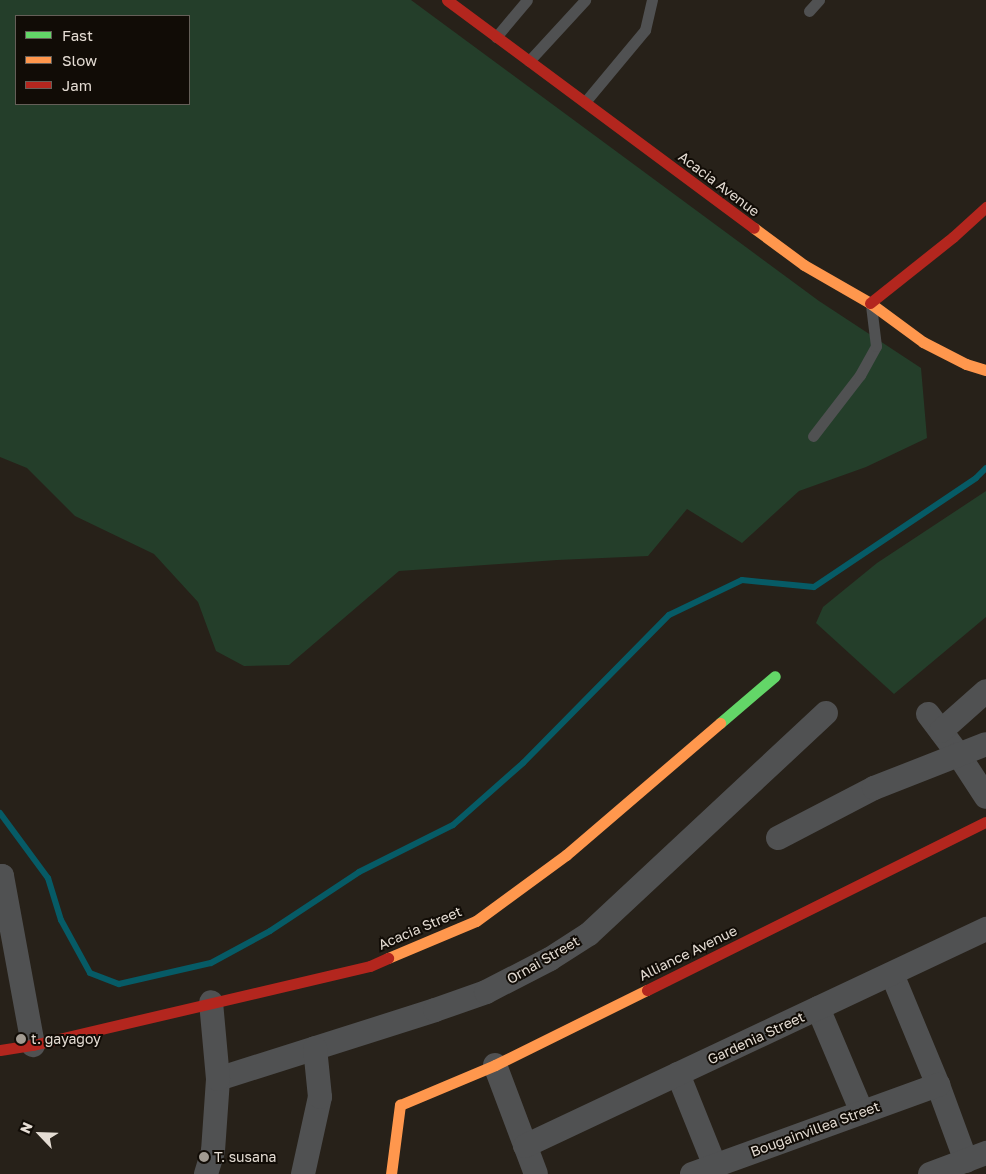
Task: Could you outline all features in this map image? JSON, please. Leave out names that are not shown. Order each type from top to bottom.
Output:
[{"type":"street","name":"Acacia Avenue","points":[[447,0],[804,265],[870,303],[923,342],[966,364],[986,370]]},
{"type":"street","points":[[870,303],[953,238],[986,207]]},
{"type":"street","name":"Acacia Street","points":[[0,1050],[33,1045],[370,966],[476,921],[566,855],[775,676]]},
{"type":"street","points":[[986,692],[935,722],[986,797]]},
{"type":"street","name":"Ornai Street","points":[[218,1079],[486,992],[550,959],[589,934],[826,713]]},
{"type":"street","points":[[778,838],[874,788],[986,744]]},
{"type":"street","name":"Alliance Avenue","points":[[391,1174],[400,1105],[495,1065],[986,822]]},
{"type":"street","points":[[0,876],[2,876],[33,1045]]},
{"type":"street","name":"Gardenia Street","points":[[526,1146],[986,929]]},
{"type":"street","points":[[892,974],[938,1085],[976,1157],[930,1174]]},
{"type":"street","points":[[206,1174],[213,1151],[218,1079],[211,1002]]},
{"type":"street","points":[[818,1008],[862,1112]]},
{"type":"street","points":[[303,1174],[320,1098],[315,1048]]},
{"type":"street","points":[[495,1065],[536,1174]]},
{"type":"street","points":[[678,1074],[715,1166]]},
{"type":"street","name":"Bougainvillea Street","points":[[692,1174],[938,1085]]},
{"type":"lane","points":[[496,37],[527,0]]},
{"type":"lane","points":[[529,61],[585,0]]},
{"type":"lane","points":[[585,102],[645,30],[652,0]]},
{"type":"lane","points":[[809,11],[819,0]]},
{"type":"lane","points":[[813,436],[860,375],[876,346],[870,303]]},
{"type":"green space","points":[[0,0],[411,0],[819,301],[921,368],[927,438],[866,467],[799,491],[742,543],[687,509],[648,556],[399,571],[289,665],[244,666],[216,651],[198,602],[154,554],[75,516],[27,468],[0,457]]},
{"type":"green space","points":[[986,491],[986,617],[894,694],[816,623],[823,607],[877,563]]},
{"type":"waterway","points":[[0,813],[48,878],[61,920],[90,973],[119,984],[211,963],[270,931],[359,872],[453,825],[523,763],[669,615],[742,580],[814,587],[976,478],[986,468]]},
{"type":"traffic: fast","points":[[720,723],[775,676]]},
{"type":"traffic: slow","points":[[754,228],[804,265],[870,303],[923,342],[966,364],[986,370]]},
{"type":"traffic: slow","points":[[388,958],[476,921],[566,855],[720,723]]},
{"type":"traffic: slow","points":[[391,1174],[400,1105],[495,1065],[647,990]]},
{"type":"traffic: jam","points":[[447,0],[754,228]]},
{"type":"traffic: jam","points":[[870,303],[953,237],[986,207]]},
{"type":"traffic: jam","points":[[647,990],[986,822]]},
{"type":"traffic: jam","points":[[0,1050],[33,1045],[370,966],[388,958]]},
{"type":"place","name":"t. gayagoy","points":[[21,1039]]},
{"type":"place","name":"T. susana","points":[[204,1157]]}]
